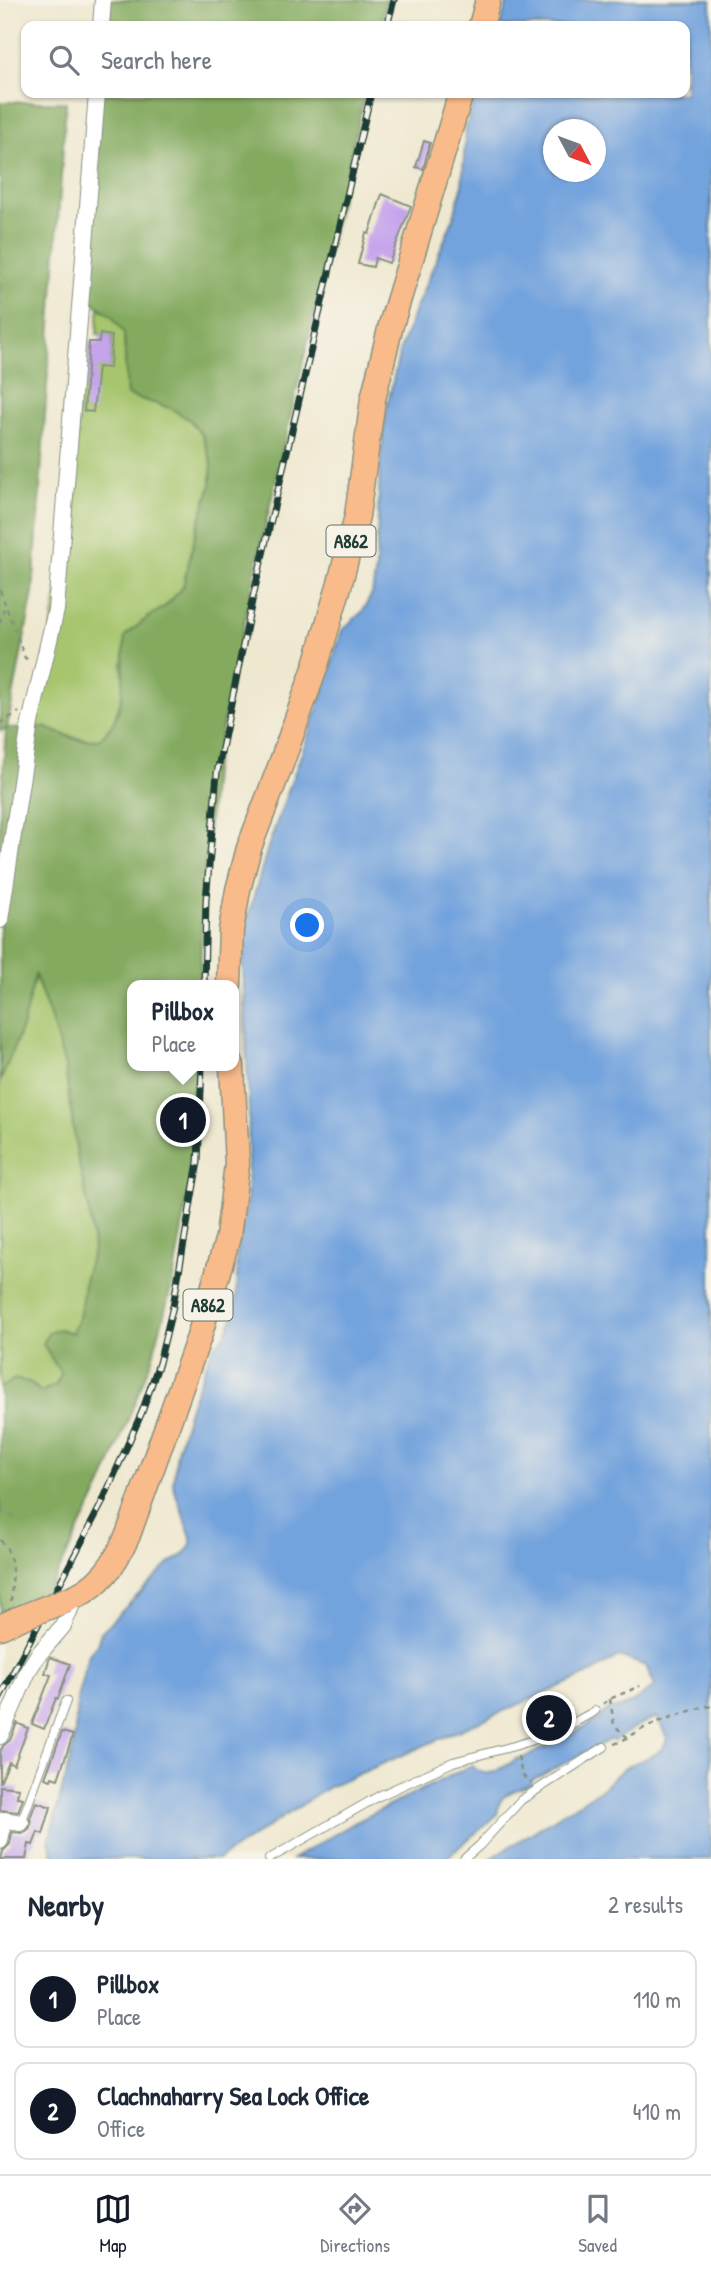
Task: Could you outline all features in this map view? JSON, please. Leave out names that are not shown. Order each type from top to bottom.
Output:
[{"type":"main road","points":[[482,21],[488,0]]},
{"type":"main road","name":"A862","points":[[229,980],[231,930],[238,890],[249,848],[315,668],[340,583],[357,516],[373,399],[382,362],[460,98]]},
{"type":"main road","name":"A862","points":[[9,1623],[70,1599],[95,1585],[118,1558],[128,1535],[199,1337],[228,1237],[237,1164],[232,1071]]},
{"type":"street","points":[[102,21],[103,0]]},
{"type":"street","points":[[0,920],[30,723],[56,610],[97,98]]},
{"type":"street","points":[[0,1736],[29,1669],[64,1626],[70,1599]]},
{"type":"street","points":[[0,1841],[4,1820],[21,1823]]},
{"type":"lane","points":[[21,1823],[66,1701]]},
{"type":"lane","points":[[269,1859],[379,1796],[453,1762],[555,1732],[595,1711]]},
{"type":"lane","points":[[464,1859],[521,1800],[604,1747]]},
{"type":"path","points":[[0,590],[25,658],[43,669]]},
{"type":"path","points":[[0,623],[5,604]]},
{"type":"path","points":[[0,1511],[14,1516]]},
{"type":"path","points":[[0,1540],[7,1546],[11,1561],[9,1623]]},
{"type":"path","points":[[595,1711],[610,1699],[640,1686]]},
{"type":"path","points":[[610,1699],[614,1725],[629,1739]]},
{"type":"path","points":[[604,1747],[629,1739],[661,1721],[706,1706],[711,1707]]},
{"type":"path","points":[[514,1746],[522,1775],[537,1790]]},
{"type":"green space","points":[[107,0],[387,0],[382,21],[108,21]]},
{"type":"green space","points":[[102,98],[364,98],[262,540],[213,771],[202,905],[200,980],[127,980],[127,1071],[197,1071],[190,1184],[172,1285],[152,1359],[102,1485],[44,1600],[0,1619],[0,1388],[15,1379],[29,1382],[41,1392],[56,1385],[61,1374],[43,1344],[48,1333],[59,1329],[72,1333],[80,1314],[85,1277],[93,1250],[65,1066],[35,975],[22,1027],[0,1082],[0,814],[6,729],[0,731],[0,102],[66,102],[33,593],[7,728],[44,727],[77,740],[98,740],[113,723],[120,702],[125,636],[167,605],[183,587],[211,485],[212,463],[202,435],[190,420],[170,408],[127,395],[124,333],[112,316],[85,297]]},
{"type":"green space","points":[[99,307],[112,316],[124,333],[127,395],[171,408],[190,420],[202,435],[212,463],[211,485],[183,587],[167,605],[147,618],[122,663],[124,690],[113,724],[99,740],[90,740],[34,727],[78,487],[75,461],[80,365],[110,367],[112,336],[97,334]]},
{"type":"green space","points":[[34,974],[65,1066],[93,1250],[85,1277],[80,1314],[72,1333],[59,1329],[47,1352],[61,1374],[56,1385],[41,1392],[29,1382],[0,1388],[0,1082],[22,1027]]},
{"type":"water","points":[[508,0],[711,0],[711,1859],[490,1859],[600,1790],[628,1766],[660,1750],[667,1738],[657,1717],[532,1780],[532,1784],[504,1796],[498,1807],[498,1814],[445,1859],[293,1859],[354,1823],[472,1765],[483,1773],[489,1773],[522,1759],[601,1718],[600,1715],[610,1709],[627,1705],[655,1686],[646,1666],[619,1656],[593,1672],[329,1787],[219,1859],[54,1859],[49,1840],[74,1743],[78,1694],[89,1654],[97,1645],[101,1632],[169,1564],[185,1554],[191,1544],[173,1485],[177,1451],[190,1406],[213,1347],[225,1335],[236,1311],[236,1259],[247,1202],[249,1110],[243,965],[246,924],[268,847],[315,716],[342,630],[362,612],[372,594],[386,411],[400,350],[452,222],[462,187],[466,127],[475,98],[690,98],[690,21],[502,21]]},
{"type":"building","points":[[424,141],[430,143],[423,169],[416,167]]},
{"type":"building","points":[[382,194],[411,206],[389,263],[375,258],[373,267],[358,264],[366,233],[369,234]]},
{"type":"building","points":[[100,334],[112,336],[110,368],[98,367],[93,412],[84,411],[89,342],[99,342]]},
{"type":"building","points":[[50,1657],[70,1664],[44,1729],[32,1724],[51,1675],[45,1673]]},
{"type":"building","points":[[566,1704],[572,1714],[548,1727],[543,1716]]},
{"type":"building","points":[[17,1723],[28,1728],[14,1765],[9,1762],[0,1783],[0,1752],[10,1740]]},
{"type":"building","points":[[62,1732],[73,1735],[58,1779],[52,1777],[51,1780],[45,1778]]},
{"type":"building","points":[[0,1786],[19,1788],[17,1797],[23,1798],[18,1812],[0,1810]]},
{"type":"building","points":[[36,1802],[51,1807],[43,1834],[38,1832],[33,1845],[29,1844],[26,1859],[1,1859],[3,1851],[10,1844],[12,1832],[24,1833],[29,1829]]},
{"type":"railway","points":[[388,21],[394,0]]},
{"type":"railway","points":[[204,980],[206,900],[217,773],[252,601],[370,98]]},
{"type":"railway","points":[[0,1697],[101,1505],[142,1412],[159,1363],[173,1306],[198,1162],[202,1071]]},
{"type":"place","name":"Pillbox","points":[[183,1120]]},
{"type":"place","name":"Clachnaharry Sea Lock Office","points":[[549,1718]]}]
